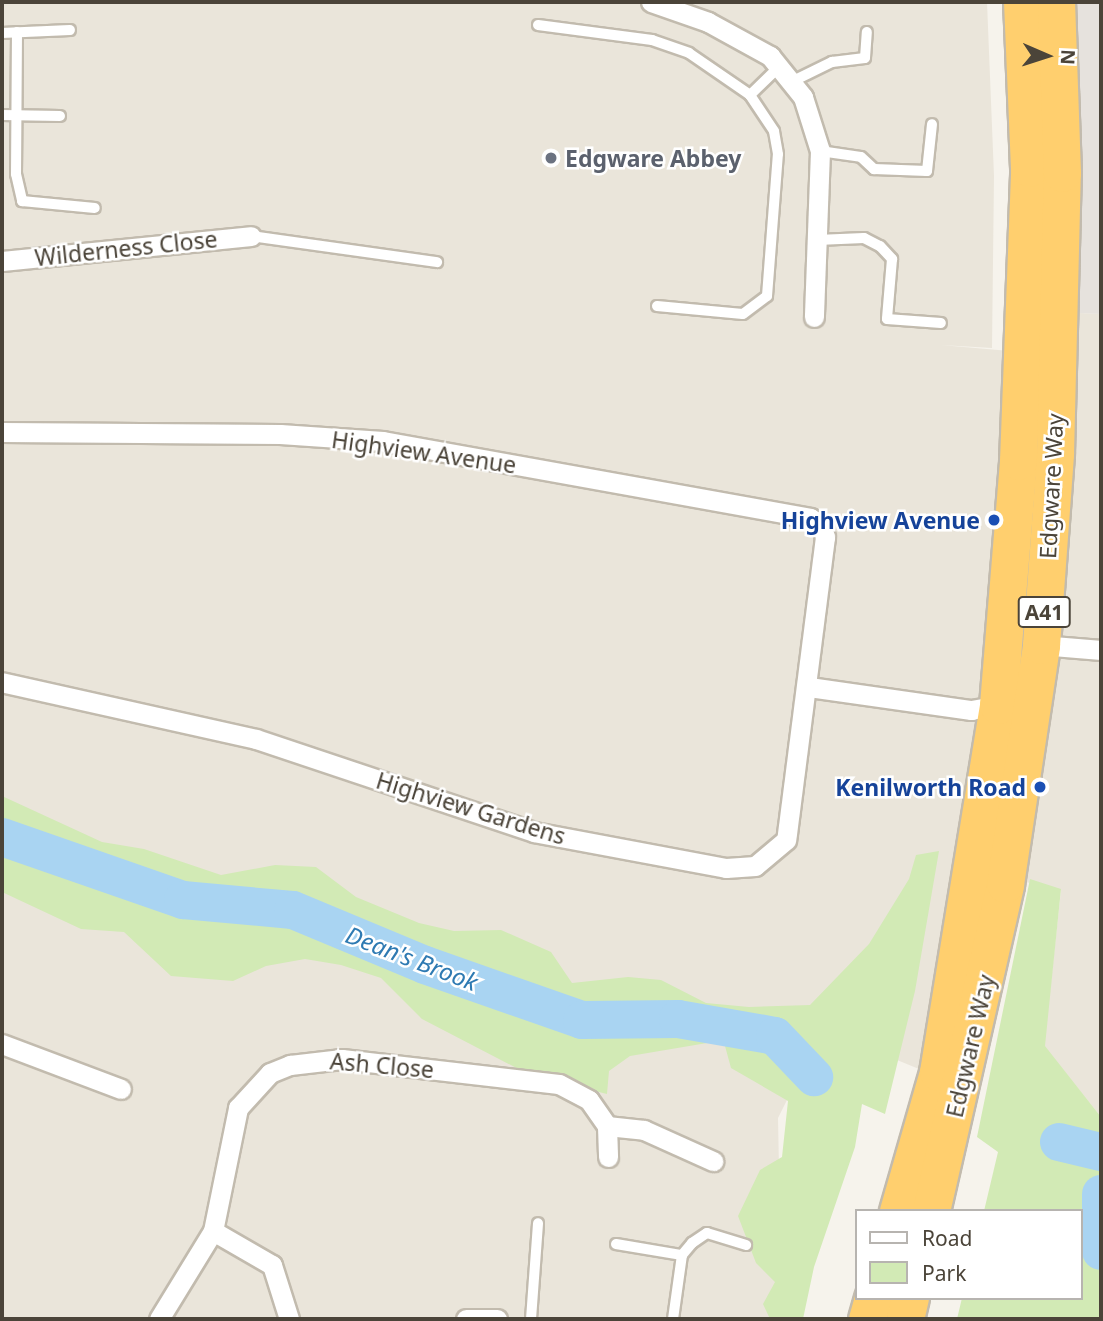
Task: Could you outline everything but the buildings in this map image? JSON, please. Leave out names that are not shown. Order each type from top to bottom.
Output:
[{"type":"highway","name":"Edgware Way","points":[[899,1209],[938,1072],[998,705],[1018,461],[1029,169],[1022,2]]},
{"type":"highway","name":"Edgware Way","points":[[931,1209],[1005,884],[1041,645],[1055,453],[1062,173],[1056,2]]},
{"type":"highway","points":[[867,1319],[872,1300]]},
{"type":"highway","points":[[905,1319],[910,1300]]},
{"type":"street","points":[[651,2],[708,22],[770,56],[803,97],[820,151],[814,317]]},
{"type":"street","name":"Wilderness Close","points":[[2,261],[251,236]]},
{"type":"street","name":"Highview Avenue","points":[[2,432],[280,434],[383,441],[810,519],[821,524],[825,537],[810,687]]},
{"type":"street","points":[[1041,645],[1101,650]]},
{"type":"street","name":"Highview Gardens","points":[[2,682],[244,736],[534,832],[726,868],[755,866],[786,839],[810,687]]},
{"type":"street","points":[[810,687],[971,710],[998,705]]},
{"type":"street","points":[[2,1044],[121,1089]]},
{"type":"street","name":"Ash Close","points":[[159,1319],[213,1231],[238,1108],[270,1073],[290,1065],[342,1059],[559,1084],[589,1100],[607,1126]]},
{"type":"street","points":[[608,1157],[607,1126],[644,1130],[713,1161]]},
{"type":"street","points":[[213,1231],[272,1265],[289,1319]]},
{"type":"street","points":[[466,1319],[497,1319]]},
{"type":"lane","points":[[538,26],[652,40],[689,52],[750,95],[774,131],[779,164],[767,296],[743,314],[657,306]]},
{"type":"lane","points":[[2,33],[71,30]]},
{"type":"lane","points":[[17,32],[14,115],[23,201],[95,208]]},
{"type":"lane","points":[[791,82],[832,62],[865,58],[867,32]]},
{"type":"lane","points":[[750,95],[779,67]]},
{"type":"lane","points":[[2,115],[60,116]]},
{"type":"lane","points":[[820,151],[862,157],[874,169],[927,171],[932,124]]},
{"type":"lane","points":[[251,236],[437,262]]},
{"type":"lane","points":[[817,240],[864,238],[880,246],[892,259],[887,319],[941,323]]},
{"type":"lane","points":[[531,1319],[538,1223]]},
{"type":"lane","points":[[673,1319],[682,1255],[707,1233],[746,1245]]},
{"type":"lane","points":[[616,1244],[682,1255]]},
{"type":"shaded area","points":[[2,2],[987,2],[994,176],[992,348],[941,345],[1057,355],[1057,312],[1101,314],[1101,1117],[1044,1046],[1061,890],[1008,878],[963,1087],[853,1042],[803,1068],[778,1118],[780,1219],[795,1319],[2,1319]]},
{"type":"shaded area","points":[[1056,2],[1101,2],[1101,314],[1057,312]]},
{"type":"green space","points":[[2,796],[102,842],[144,849],[221,875],[275,865],[316,867],[356,897],[419,923],[454,931],[501,930],[551,952],[572,983],[628,977],[661,980],[706,1003],[749,1007],[810,1005],[869,944],[909,879],[916,855],[939,851],[915,991],[885,1114],[862,1104],[855,1147],[814,1267],[803,1319],[770,1319],[763,1304],[775,1282],[756,1263],[738,1216],[760,1170],[782,1157],[788,1101],[731,1068],[725,1046],[713,1042],[630,1056],[609,1071],[607,1094],[530,1075],[422,1019],[381,978],[341,965],[305,959],[266,966],[233,981],[171,976],[124,932],[81,929],[2,892]]},
{"type":"green space","points":[[1030,879],[1061,889],[1045,1046],[1101,1117],[1101,1319],[957,1319],[962,1300],[1082,1300],[1082,1209],[984,1209],[998,1152],[977,1137]]},
{"type":"waterway","name":"Dean's Brook","points":[[2,837],[183,900],[293,910],[425,965],[582,1020],[678,1019],[775,1036],[814,1077]]},
{"type":"waterway","name":"Dean's Brook","points":[[1059,1142],[1101,1152]]},
{"type":"waterway","name":"Dean's Brook","points":[[1101,1194],[1101,1251]]},
{"type":"place","name":"Edgware Abbey","points":[[551,158]]},
{"type":"place","name":"Highview Avenue","points":[[994,520]]},
{"type":"place","name":"Kenilworth Road","points":[[1040,787]]}]
